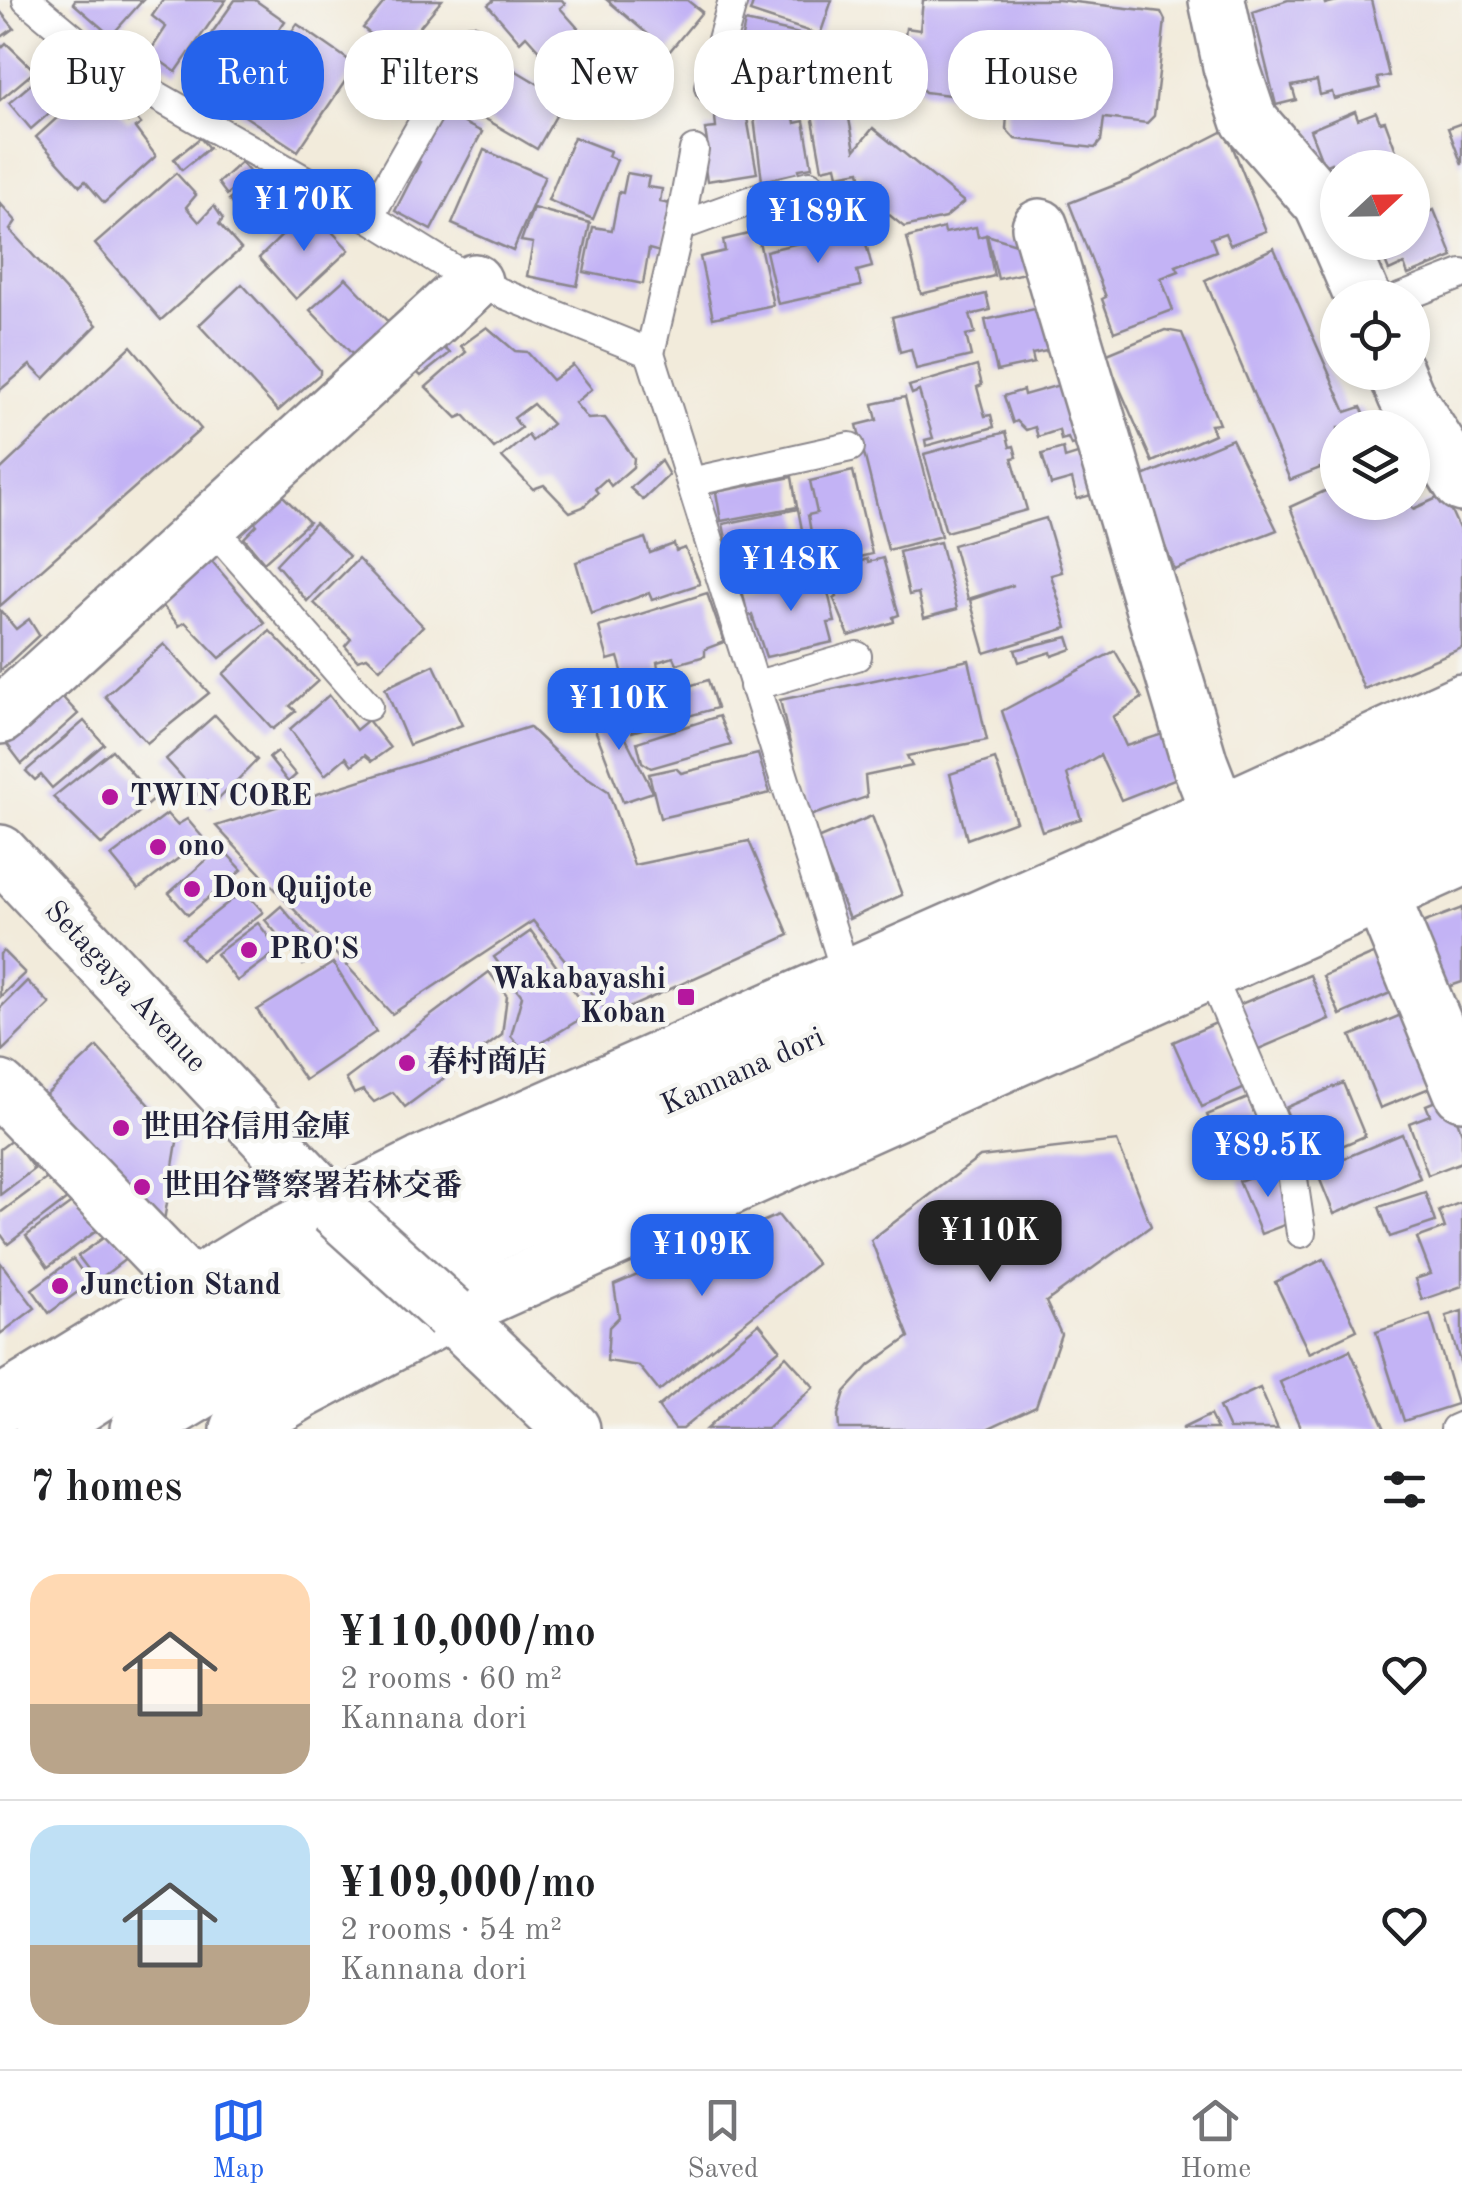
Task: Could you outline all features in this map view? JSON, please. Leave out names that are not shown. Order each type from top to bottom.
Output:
[{"type":"main road","points":[[1217,0],[1231,66],[1249,120],[1320,202]]},
{"type":"main road","points":[[1040,227],[1200,764],[1219,814]]},
{"type":"main road","points":[[0,716],[474,282]]},
{"type":"main road","points":[[1404,390],[1462,484]]},
{"type":"main road","points":[[0,1406],[263,1244],[421,1166],[1219,814],[1462,702]]},
{"type":"main road","name":"Kannana dori","points":[[42,1429],[134,1370],[267,1294],[465,1194],[1462,753]]},
{"type":"main road","name":"Kannana dori","points":[[138,1429],[308,1327],[497,1232],[1462,808]]},
{"type":"main road","name":"Setagaya Avenue","points":[[0,853],[334,1208],[450,1313]]},
{"type":"main road","points":[[240,1429],[300,1392],[450,1313],[1462,858]]},
{"type":"main road","points":[[1382,895],[1462,1092]]},
{"type":"main road","points":[[0,1089],[192,1287]]},
{"type":"main road","points":[[450,1313],[572,1429]]},
{"type":"lane","points":[[26,0],[110,69],[369,216],[474,282],[650,353]]},
{"type":"lane","points":[[725,30],[733,0]]},
{"type":"lane","points":[[369,216],[424,120]]},
{"type":"lane","points":[[694,150],[682,220],[650,353],[847,977]]},
{"type":"lane","points":[[682,220],[690,223],[763,196],[810,184]]},
{"type":"lane","points":[[1430,286],[1462,274]]},
{"type":"lane","points":[[691,482],[850,447]]},
{"type":"lane","points":[[210,525],[368,706]]},
{"type":"lane","points":[[754,686],[857,656]]},
{"type":"lane","points":[[1210,972],[1290,1159],[1301,1233]]},
{"type":"lane","points":[[1455,1429],[1462,1426]]},
{"type":"building","points":[[143,0],[116,30],[104,30],[73,3]]},
{"type":"building","points":[[163,0],[226,0],[205,30],[181,30],[181,65],[176,72],[161,61],[161,35],[166,27],[152,16]]},
{"type":"building","points":[[235,0],[255,0],[285,21],[279,30],[214,30]]},
{"type":"building","points":[[386,0],[442,0],[417,30],[363,28]]},
{"type":"building","points":[[494,0],[562,0],[565,4],[560,8],[580,30],[534,30],[534,45],[526,36],[520,42],[514,30],[510,30],[488,5]]},
{"type":"building","points":[[607,0],[687,0],[702,12],[674,46],[674,30],[643,30]]},
{"type":"building","points":[[754,0],[832,0],[822,30],[805,30],[750,12]]},
{"type":"building","points":[[923,0],[1058,0],[1161,12],[1165,20],[1154,116],[1147,123],[1113,119],[1113,30],[948,30],[948,95],[928,92],[928,30],[920,30]]},
{"type":"building","points":[[1288,0],[1324,0],[1325,4],[1371,0],[1389,76],[1377,78],[1380,88],[1334,99],[1332,92],[1320,95],[1317,81],[1292,86],[1296,100],[1276,105],[1253,12]]},
{"type":"building","points":[[0,11],[14,28],[0,38]]},
{"type":"building","points":[[745,22],[781,30],[743,30]]},
{"type":"building","points":[[6,43],[30,66],[30,75],[0,100],[0,49]]},
{"type":"building","points":[[324,43],[344,57],[344,83],[324,112]]},
{"type":"building","points":[[514,70],[534,81],[534,120],[554,120],[537,149],[487,120],[514,120]]},
{"type":"building","points":[[30,85],[30,120],[41,120],[31,129],[9,103]]},
{"type":"building","points":[[1355,111],[1358,119],[1376,112],[1380,122],[1385,121],[1396,150],[1320,150],[1320,156],[1310,130]]},
{"type":"building","points":[[55,120],[138,120],[141,124],[135,128],[156,156],[104,203],[85,181],[80,186],[36,137]]},
{"type":"building","points":[[251,120],[319,120],[298,151]]},
{"type":"building","points":[[435,120],[458,120],[482,132],[431,230],[395,211],[420,162],[415,159]]},
{"type":"building","points":[[715,120],[747,120],[757,173],[707,181],[702,150],[708,149],[705,129],[716,128]]},
{"type":"building","points":[[754,120],[804,121],[812,167],[799,169],[800,175],[762,181]]},
{"type":"building","points":[[813,120],[849,120],[855,150],[873,128],[964,202],[945,218],[904,227],[865,195],[860,171],[838,175],[836,166],[822,169]]},
{"type":"building","points":[[1007,120],[1104,120],[1101,141],[1095,148],[1015,139],[1006,129]]},
{"type":"building","points":[[1462,123],[1462,165],[1448,128]]},
{"type":"building","points":[[1226,130],[1266,231],[1230,245],[1225,233],[1211,238],[1216,251],[1176,266],[1179,271],[1161,278],[1173,310],[1114,332],[1102,299],[1106,297],[1069,203],[1128,180]]},
{"type":"building","points":[[574,137],[610,151],[608,156],[617,160],[593,219],[548,200]]},
{"type":"building","points":[[200,138],[209,148],[182,170],[174,159]]},
{"type":"building","points":[[484,150],[545,176],[513,251],[452,224]]},
{"type":"building","points":[[241,162],[251,174],[227,195],[218,183]]},
{"type":"building","points":[[176,173],[196,195],[186,207],[199,222],[214,206],[223,219],[219,224],[241,249],[161,320],[95,244]]},
{"type":"building","points":[[627,173],[649,177],[647,187],[662,189],[660,202],[670,204],[660,252],[649,249],[643,284],[584,272],[593,227],[612,230]]},
{"type":"building","points":[[254,180],[263,192],[238,212],[229,200]]},
{"type":"building","points":[[278,187],[296,210],[267,236],[247,213]]},
{"type":"building","points":[[0,203],[16,221],[10,230],[97,325],[44,379],[30,365],[0,390]]},
{"type":"building","points":[[310,208],[349,250],[296,299],[259,258]]},
{"type":"building","points":[[533,208],[590,223],[577,286],[527,276],[533,243],[521,241]]},
{"type":"building","points":[[1434,210],[1453,257],[1408,275],[1404,264],[1389,271],[1384,260],[1430,260],[1430,212]]},
{"type":"building","points":[[976,227],[978,237],[986,235],[994,276],[921,294],[907,238],[944,228],[945,233]]},
{"type":"building","points":[[848,231],[849,236],[863,232],[872,267],[857,271],[861,286],[778,304],[766,251]]},
{"type":"building","points":[[757,232],[773,305],[713,318],[700,257],[725,251],[723,240]]},
{"type":"building","points":[[987,235],[1026,247],[1033,271],[998,279]]},
{"type":"building","points":[[1274,248],[1320,353],[1320,390],[1336,390],[1345,410],[1320,410],[1320,468],[1290,480],[1205,280]]},
{"type":"building","points":[[346,278],[391,325],[355,357],[310,310]]},
{"type":"building","points":[[242,284],[320,370],[278,411],[199,325]]},
{"type":"building","points":[[986,294],[990,310],[970,315],[975,333],[966,335],[971,356],[916,369],[911,349],[900,352],[892,317]]},
{"type":"building","points":[[1044,307],[1056,349],[1032,354],[1034,363],[997,371],[985,320]]},
{"type":"building","points":[[487,327],[515,351],[527,352],[552,380],[573,365],[592,389],[575,403],[588,419],[605,418],[634,458],[633,467],[611,486],[606,479],[583,507],[570,512],[544,485],[533,489],[502,457],[528,435],[532,441],[552,424],[533,404],[514,418],[521,428],[494,448],[464,415],[457,418],[426,387],[466,352],[461,346]]},
{"type":"building","points":[[1165,330],[1182,333],[1219,424],[1210,425],[1214,434],[1152,462],[1105,355]]},
{"type":"building","points":[[436,341],[450,353],[421,376],[409,365]]},
{"type":"building","points":[[131,346],[201,429],[0,606],[0,470]]},
{"type":"building","points":[[977,366],[982,385],[977,387],[985,416],[991,415],[994,427],[926,446],[925,440],[933,438],[919,391],[912,394],[909,386]]},
{"type":"building","points":[[1070,382],[1085,441],[1071,445],[1068,438],[1061,440],[1059,430],[1038,437],[1035,427],[1026,430],[1017,421],[1013,423],[1004,396],[1023,390],[1024,395]]},
{"type":"building","points":[[905,397],[941,536],[888,550],[857,425],[877,420],[873,404]]},
{"type":"building","points":[[1006,432],[1017,457],[1012,458],[1027,510],[946,532],[924,454]]},
{"type":"building","points":[[1232,439],[1277,530],[1175,570],[1136,479]]},
{"type":"building","points":[[1063,448],[1065,458],[1090,450],[1106,491],[1077,499],[1072,479],[1051,485],[1042,454]]},
{"type":"building","points":[[661,461],[669,475],[643,500],[630,488]]},
{"type":"building","points":[[853,471],[872,554],[829,564],[823,536],[812,538],[808,515],[817,513],[810,481]]},
{"type":"building","points":[[792,477],[797,507],[721,521],[716,492]]},
{"type":"building","points":[[275,488],[309,522],[264,562],[244,538],[257,525],[247,513]]},
{"type":"building","points":[[1320,493],[1320,520],[1430,520],[1430,501],[1444,495],[1462,535],[1462,648],[1364,689],[1290,507]]},
{"type":"building","points":[[798,509],[809,566],[755,577],[750,556],[737,558],[734,547],[728,548],[723,524]]},
{"type":"building","points":[[1046,518],[1062,572],[1051,575],[1067,628],[985,653],[970,600],[1014,585],[968,599],[953,545]]},
{"type":"building","points":[[315,523],[349,556],[307,601],[276,564]]},
{"type":"building","points":[[645,538],[650,553],[674,544],[676,551],[685,548],[700,584],[652,600],[649,593],[591,614],[576,562]]},
{"type":"building","points":[[940,542],[957,609],[924,618],[918,593],[909,595],[899,552]]},
{"type":"building","points":[[883,558],[899,615],[893,617],[894,622],[849,636],[834,599],[837,597],[830,573],[867,559],[868,562]]},
{"type":"building","points":[[210,559],[265,623],[220,658],[185,622],[179,626],[158,600]]},
{"type":"building","points":[[358,559],[423,626],[380,669],[367,657],[357,660],[345,646],[351,639],[314,603]]},
{"type":"building","points":[[823,571],[835,622],[828,623],[833,642],[766,657],[752,615],[748,616],[742,590]]},
{"type":"building","points":[[707,593],[724,642],[705,649],[705,656],[677,664],[674,657],[657,662],[660,679],[627,688],[618,657],[608,660],[599,627]]},
{"type":"building","points":[[0,610],[16,629],[29,619],[39,635],[0,671]]},
{"type":"building","points":[[270,631],[318,681],[290,706],[296,711],[273,729],[223,674]]},
{"type":"building","points":[[1068,637],[1072,649],[1019,662],[1015,650]]},
{"type":"building","points":[[164,644],[209,693],[147,743],[105,696]]},
{"type":"building","points":[[1115,651],[1142,698],[1113,717],[1126,746],[1169,732],[1182,776],[1121,800],[1100,755],[1067,774],[1081,819],[1042,831],[1002,711]]},
{"type":"building","points":[[969,660],[987,740],[907,756],[912,766],[865,776],[867,797],[807,817],[780,700]]},
{"type":"building","points":[[434,665],[462,725],[409,745],[385,688]]},
{"type":"building","points":[[708,680],[717,708],[632,732],[624,706]]},
{"type":"building","points":[[57,691],[78,714],[22,764],[7,744],[11,730]]},
{"type":"building","points":[[329,695],[356,730],[368,720],[390,748],[372,761],[365,755],[352,765],[346,757],[325,775],[290,729]]},
{"type":"building","points":[[607,701],[653,792],[623,802],[586,706]]},
{"type":"building","points":[[215,715],[257,760],[210,808],[166,759]]},
{"type":"building","points":[[719,716],[731,745],[651,768],[642,762],[637,742]]},
{"type":"building","points":[[84,721],[104,744],[52,788],[41,775],[35,780],[26,771]]},
{"type":"building","points":[[529,727],[570,766],[608,791],[634,865],[749,841],[789,935],[611,1016],[533,921],[392,1014],[216,826]]},
{"type":"building","points":[[112,750],[154,799],[102,845],[53,797]]},
{"type":"building","points":[[277,752],[296,775],[288,782],[269,758]]},
{"type":"building","points":[[758,754],[770,793],[660,818],[649,774],[676,768],[681,773]]},
{"type":"building","points":[[995,759],[1016,821],[967,839],[950,774]]},
{"type":"building","points":[[167,814],[177,825],[187,819],[204,839],[138,889],[111,856]]},
{"type":"building","points":[[872,816],[902,895],[849,919],[817,839]]},
{"type":"building","points":[[221,847],[242,870],[188,915],[169,893]]},
{"type":"building","points":[[244,890],[263,912],[201,960],[183,938]]},
{"type":"building","points":[[281,906],[320,952],[303,965],[265,920]]},
{"type":"building","points":[[1462,908],[1462,982],[1442,989],[1417,925]]},
{"type":"building","points":[[258,923],[279,950],[237,981],[216,954]]},
{"type":"building","points":[[531,931],[590,1013],[525,1053],[511,1036],[522,996],[494,957]]},
{"type":"building","points":[[1389,947],[1406,986],[1340,1015],[1323,976]]},
{"type":"building","points":[[3,951],[25,973],[0,997],[0,954]]},
{"type":"building","points":[[333,963],[376,1032],[305,1080],[257,1010]]},
{"type":"building","points":[[489,972],[507,996],[502,1035],[405,1107],[393,1092],[374,1102],[363,1090],[354,1094],[346,1079]]},
{"type":"building","points":[[1310,975],[1329,1019],[1254,1051],[1236,1006]]},
{"type":"building","points":[[27,981],[50,1004],[2,1051],[0,1008]]},
{"type":"building","points":[[1413,1010],[1442,1083],[1380,1108],[1351,1036]]},
{"type":"building","points":[[1216,1023],[1245,1088],[1202,1107],[1173,1042]]},
{"type":"building","points":[[97,1047],[178,1136],[162,1233],[40,1100]]},
{"type":"building","points":[[1343,1083],[1365,1136],[1307,1161],[1285,1108]]},
{"type":"building","points":[[1448,1096],[1462,1133],[1462,1162],[1428,1175],[1409,1123],[1430,1115],[1426,1105]]},
{"type":"building","points":[[1248,1098],[1270,1151],[1229,1168],[1207,1115]]},
{"type":"building","points":[[1402,1134],[1420,1178],[1334,1214],[1316,1170]]},
{"type":"building","points":[[12,1140],[34,1169],[0,1195],[0,1149]]},
{"type":"building","points":[[1117,1141],[1151,1226],[1046,1302],[1061,1334],[1036,1406],[987,1429],[839,1429],[838,1415],[845,1392],[870,1365],[909,1337],[871,1240],[980,1157]]},
{"type":"building","points":[[1276,1167],[1297,1220],[1261,1234],[1239,1181]]},
{"type":"building","points":[[50,1176],[67,1199],[8,1244],[0,1233],[0,1213]]},
{"type":"building","points":[[1425,1192],[1435,1222],[1390,1237],[1379,1207]]},
{"type":"building","points":[[77,1199],[99,1229],[48,1267],[26,1236]]},
{"type":"building","points":[[1462,1202],[1462,1286],[1422,1300],[1415,1279],[1431,1274],[1417,1238],[1445,1228],[1439,1211]]},
{"type":"building","points":[[778,1215],[817,1264],[659,1391],[639,1366],[607,1361],[609,1327],[619,1317],[614,1285]]},
{"type":"building","points":[[113,1231],[131,1255],[97,1281],[78,1256]]},
{"type":"building","points":[[73,1259],[90,1283],[49,1313],[32,1289]]},
{"type":"building","points":[[1324,1259],[1357,1330],[1309,1353],[1275,1282]]},
{"type":"building","points":[[0,1262],[35,1308],[0,1334]]},
{"type":"building","points":[[1462,1311],[1462,1364],[1461,1365],[1446,1316]]},
{"type":"building","points":[[1430,1314],[1457,1404],[1404,1421],[1376,1332]]},
{"type":"building","points":[[759,1323],[780,1349],[682,1429],[675,1429],[658,1407]]},
{"type":"building","points":[[1350,1350],[1385,1429],[1301,1429],[1280,1382]]},
{"type":"building","points":[[786,1356],[814,1387],[767,1429],[706,1429]]},
{"type":"building","points":[[1260,1388],[1278,1429],[1229,1429],[1219,1407]]},
{"type":"building","points":[[1210,1415],[1217,1429],[1181,1429]]},
{"type":"place","name":"TWIN CORE","points":[[110,797]]},
{"type":"place","name":"ono","points":[[158,847]]},
{"type":"place","name":"Don Quijote","points":[[192,889]]},
{"type":"place","name":"PRO'S","points":[[249,950]]},
{"type":"place","name":"Wakabayashi Koban","points":[[686,997]]},
{"type":"place","name":"春村商店","points":[[407,1063]]},
{"type":"place","name":"世田谷信用金庫","points":[[121,1128]]},
{"type":"place","name":"世田谷警察署若林交番","points":[[142,1187]]},
{"type":"place","name":"Junction Stand","points":[[60,1286]]}]
